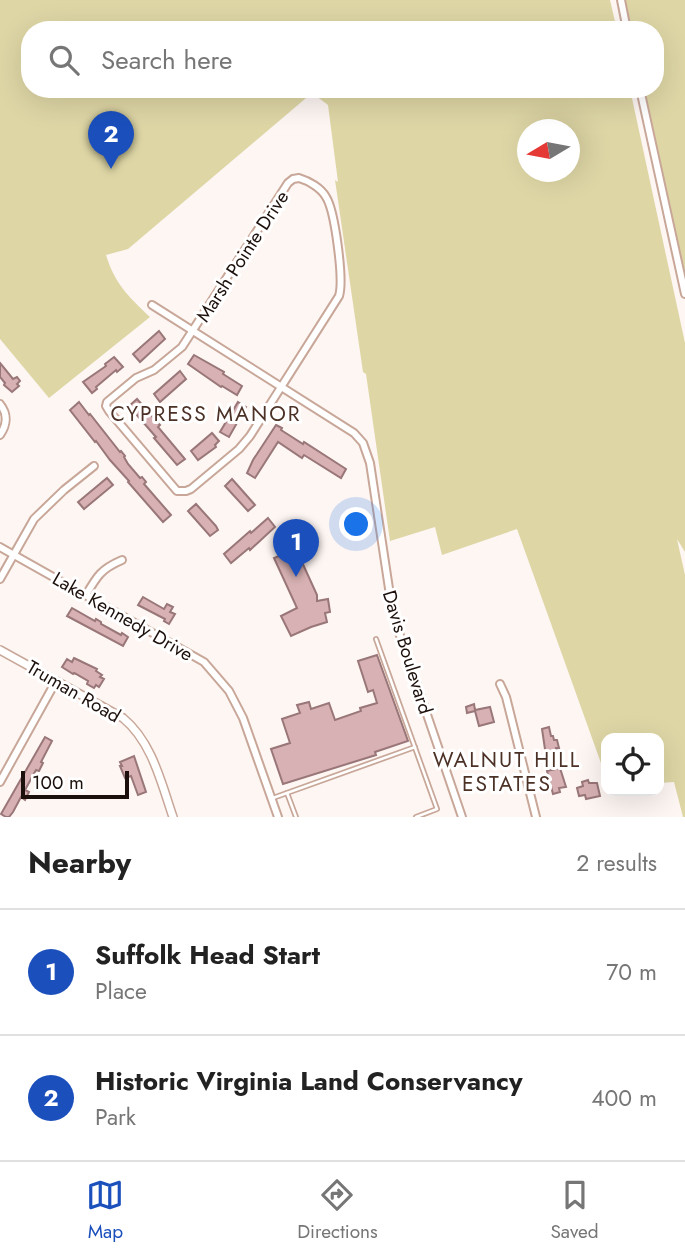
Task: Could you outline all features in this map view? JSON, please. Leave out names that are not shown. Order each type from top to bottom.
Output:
[{"type":"street","points":[[621,0],[626,21]]},
{"type":"street","points":[[642,98],[685,294]]},
{"type":"street","name":"Marsh Pointe Drive","points":[[193,332],[288,183],[299,178],[315,186],[324,193],[331,207],[341,289],[336,302],[281,387]]},
{"type":"street","name":"Davis Boulevard","points":[[152,305],[354,433],[363,443],[370,463],[393,615],[462,817]]},
{"type":"street","points":[[193,332],[180,349],[152,372],[136,378],[106,404],[109,411],[177,491],[191,489],[239,449],[281,387]]},
{"type":"street","points":[[0,404],[6,415],[0,435]]},
{"type":"street","points":[[0,579],[34,519],[94,466]]},
{"type":"street","name":"Lake Kennedy Drive","points":[[0,547],[204,662],[229,691],[243,718],[278,817]]},
{"type":"street","points":[[86,595],[102,570],[122,560]]},
{"type":"street","name":"Truman Road","points":[[0,650],[132,725],[146,744],[173,817]]},
{"type":"street","points":[[0,782],[56,681]]},
{"type":"street","points":[[500,684],[506,697],[536,817]]},
{"type":"lane","points":[[376,639],[437,809],[416,817]]},
{"type":"lane","points":[[271,798],[415,747]]},
{"type":"lane","points":[[287,793],[296,817]]},
{"type":"shaded area","points":[[0,0],[610,0],[615,21],[21,21],[21,98],[306,98],[128,249],[106,255],[123,289],[150,317],[49,398],[0,339]]},
{"type":"shaded area","points":[[622,0],[685,0],[685,283],[644,98],[664,98],[664,21],[626,21]]},
{"type":"shaded area","points":[[319,98],[632,98],[685,343],[685,552],[677,539],[685,575],[685,817],[674,782],[664,783],[664,733],[601,733],[601,763],[517,529],[442,555],[435,527],[390,541],[335,180],[338,182],[328,105]]},
{"type":"building","points":[[159,331],[165,339],[140,362],[133,354]]},
{"type":"building","points":[[194,355],[242,386],[237,395],[188,364]]},
{"type":"building","points":[[114,357],[123,367],[117,372],[116,370],[92,393],[83,382]]},
{"type":"building","points":[[0,363],[13,379],[17,377],[20,381],[17,384],[19,386],[12,392],[0,377]]},
{"type":"building","points":[[180,371],[186,379],[160,402],[154,394]]},
{"type":"building","points":[[137,399],[185,459],[177,465],[129,406]]},
{"type":"building","points":[[79,402],[171,515],[163,522],[70,410]]},
{"type":"building","points":[[238,402],[246,407],[229,437],[220,432]]},
{"type":"building","points":[[276,425],[346,469],[341,478],[278,442],[255,478],[247,473]]},
{"type":"building","points":[[212,433],[219,441],[216,447],[198,460],[191,451]]},
{"type":"building","points":[[107,478],[113,485],[84,509],[78,502]]},
{"type":"building","points":[[232,479],[255,505],[248,511],[225,486]]},
{"type":"building","points":[[196,504],[218,530],[210,536],[188,511]]},
{"type":"building","points":[[268,518],[275,527],[231,563],[224,554]]},
{"type":"building","points":[[296,549],[317,595],[317,601],[328,599],[330,612],[325,613],[327,622],[291,636],[281,616],[297,608],[274,558]]},
{"type":"building","points":[[143,597],[164,609],[167,604],[173,607],[170,612],[175,614],[169,624],[165,619],[138,605]]},
{"type":"building","points":[[72,608],[128,637],[123,646],[67,616]]},
{"type":"building","points":[[377,655],[408,741],[375,752],[376,755],[283,784],[271,749],[290,743],[282,719],[300,713],[297,705],[309,702],[311,709],[329,703],[335,720],[377,703],[373,690],[368,692],[358,661]]},
{"type":"building","points":[[74,658],[97,669],[102,675],[100,677],[104,679],[99,687],[96,685],[94,688],[87,684],[88,681],[62,667],[67,659],[72,662]]},
{"type":"building","points":[[474,704],[475,710],[490,707],[494,722],[479,726],[475,711],[467,713],[466,707]]},
{"type":"building","points":[[549,727],[559,748],[556,748],[557,754],[546,756],[542,729]]},
{"type":"building","points":[[45,737],[52,741],[39,771],[36,770],[25,790],[29,792],[25,800],[21,797],[13,812],[6,817],[1,814]]},
{"type":"building","points":[[134,756],[146,792],[138,795],[131,776],[125,778],[120,766],[120,762]]},
{"type":"building","points":[[560,768],[566,787],[559,788],[560,792],[553,794],[547,771]]},
{"type":"building","points":[[588,780],[589,783],[597,783],[600,796],[586,799],[585,795],[579,796],[577,788]]},
{"type":"place","name":"Historic Virginia Land Conservancy","points":[[111,169]]},
{"type":"place","name":"Suffolk Head Start","points":[[296,577]]},
{"type":"district","name":"CYPRESS MANOR","points":[[206,414]]},
{"type":"district","name":"WALNUT HILL ESTATES","points":[[507,772]]}]
